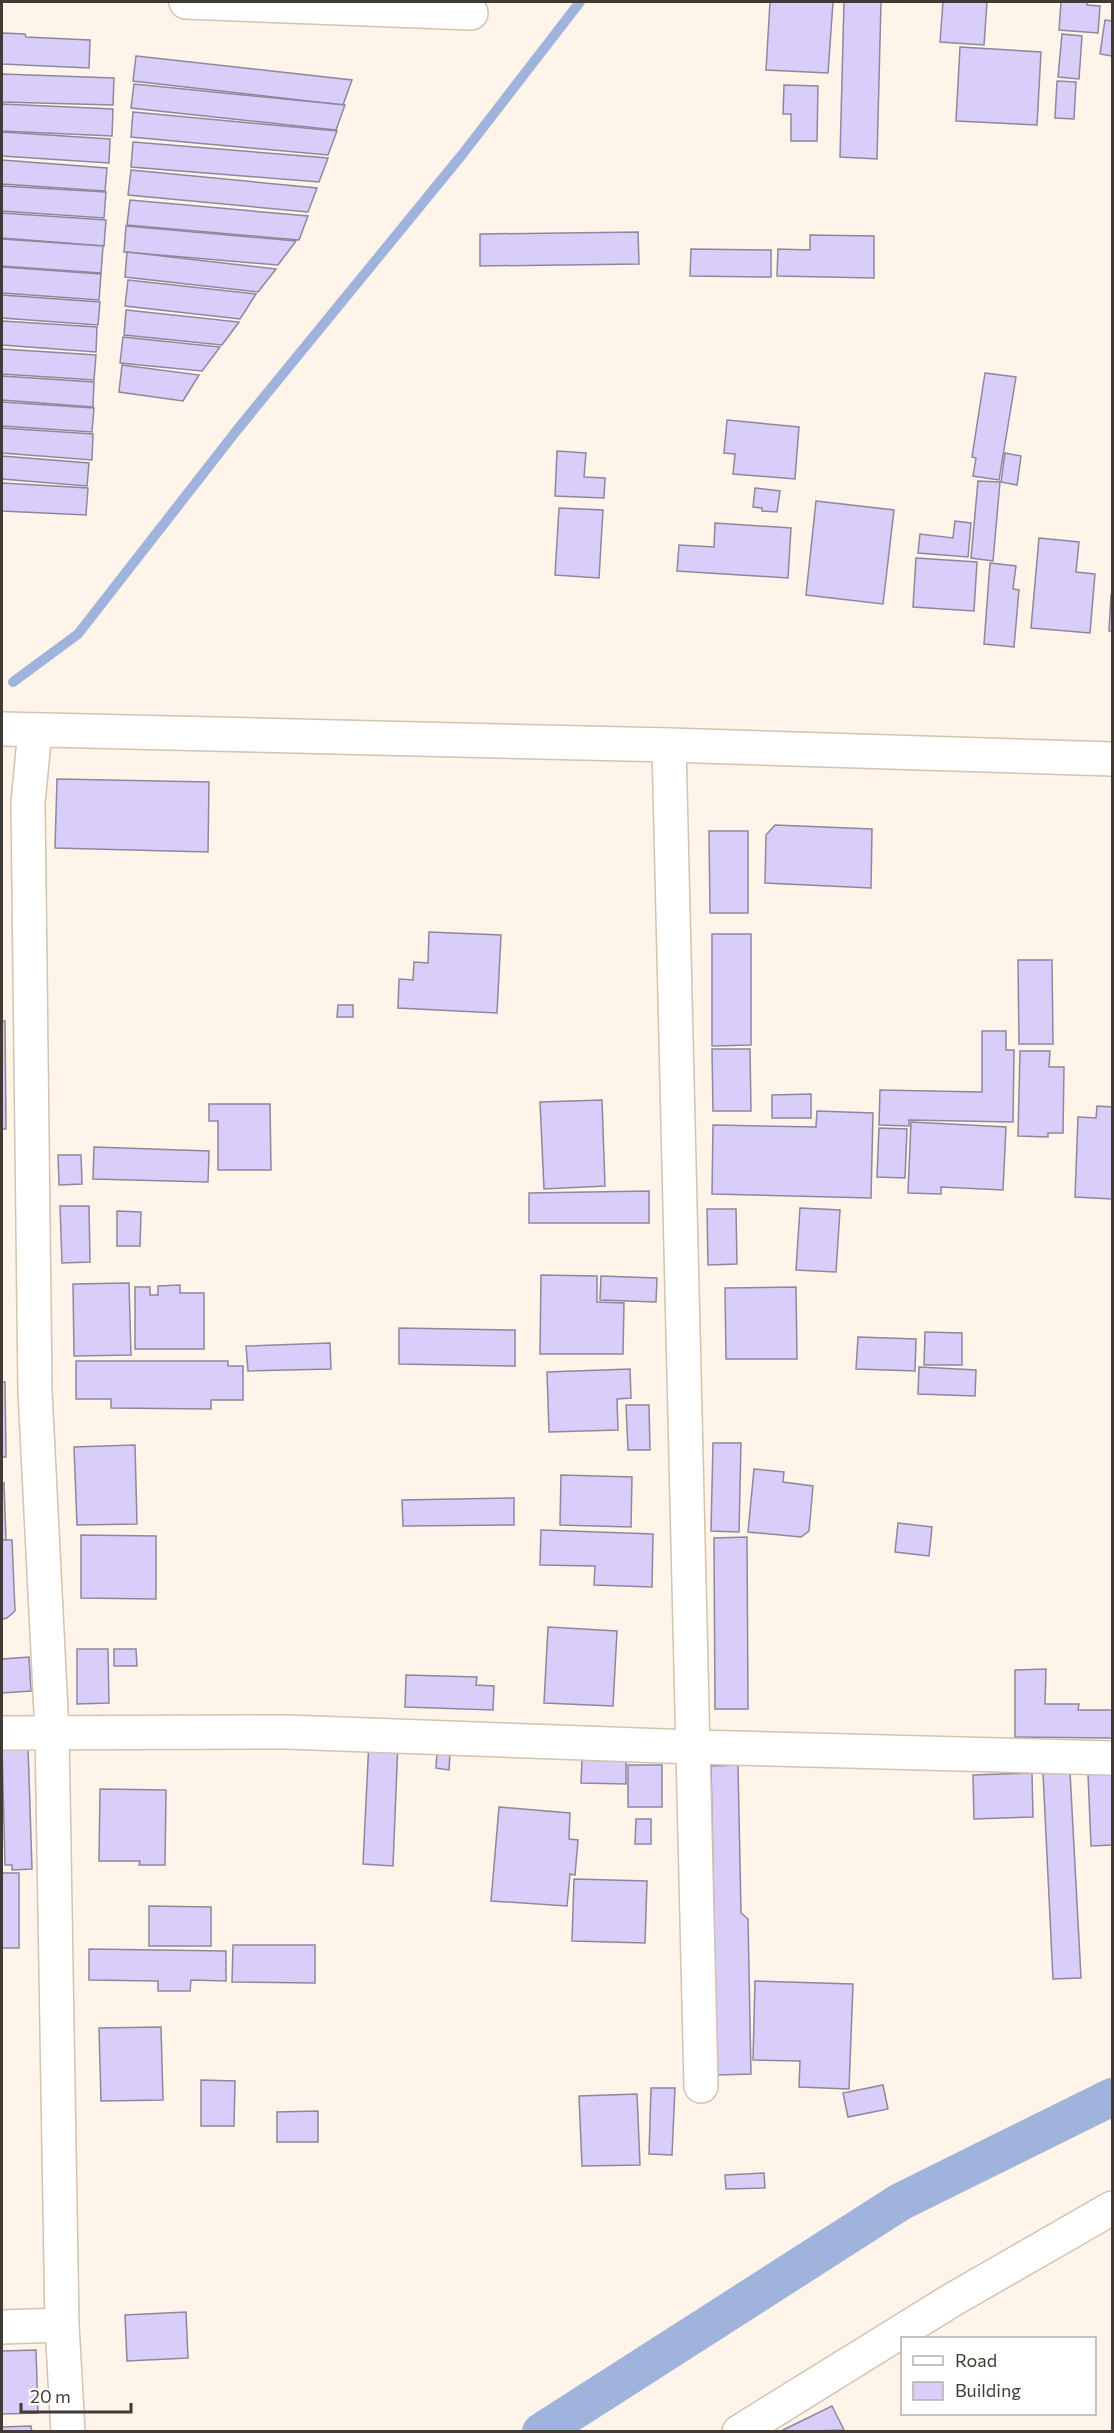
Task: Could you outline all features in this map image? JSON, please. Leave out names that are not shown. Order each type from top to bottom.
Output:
[{"type":"street","points":[[186,2],[471,13]]},
{"type":"street","points":[[2,729],[669,745],[1113,759]]},
{"type":"street","points":[[35,730],[28,803],[34,1333],[52,1732],[62,2325],[68,2432]]},
{"type":"street","points":[[669,745],[701,2086]]},
{"type":"street","points":[[2,1733],[287,1732],[693,1747],[1113,1758]]},
{"type":"street","points":[[740,2432],[952,2300],[1113,2208]]},
{"type":"street","points":[[2,2327],[62,2325]]},
{"type":"building","points":[[770,2],[833,2],[828,73],[766,70]]},
{"type":"building","points":[[844,2],[881,2],[877,159],[840,157]]},
{"type":"building","points":[[943,2],[987,2],[984,45],[940,42]]},
{"type":"building","points":[[1061,2],[1087,2],[1087,5],[1100,6],[1098,33],[1059,30]]},
{"type":"building","points":[[1105,20],[1112,21],[1112,56],[1100,54]]},
{"type":"building","points":[[2,33],[25,34],[26,37],[90,40],[89,68],[2,64]]},
{"type":"building","points":[[1062,34],[1082,36],[1079,79],[1058,77]]},
{"type":"building","points":[[960,47],[1041,52],[1037,125],[956,121]]},
{"type":"building","points":[[136,56],[352,80],[343,105],[133,81]]},
{"type":"building","points":[[2,74],[114,78],[113,105],[2,102]]},
{"type":"building","points":[[1057,81],[1076,82],[1074,119],[1055,118]]},
{"type":"building","points":[[134,84],[345,105],[336,130],[131,108]]},
{"type":"building","points":[[784,85],[818,86],[817,141],[791,141],[791,114],[783,114]]},
{"type":"building","points":[[2,104],[113,109],[112,136],[2,131]]},
{"type":"building","points":[[133,112],[337,131],[328,155],[131,137]]},
{"type":"building","points":[[2,132],[110,139],[109,163],[2,156]]},
{"type":"building","points":[[133,142],[328,158],[319,182],[131,167]]},
{"type":"building","points":[[2,160],[107,168],[105,191],[2,184]]},
{"type":"building","points":[[131,170],[317,188],[308,212],[128,195]]},
{"type":"building","points":[[2,186],[106,192],[104,218],[2,211]]},
{"type":"building","points":[[130,200],[308,216],[299,240],[127,225]]},
{"type":"building","points":[[2,213],[106,220],[104,246],[2,238]]},
{"type":"building","points":[[126,226],[296,241],[278,265],[124,252]]},
{"type":"building","points":[[638,232],[639,264],[480,266],[480,234]]},
{"type":"building","points":[[810,235],[874,236],[874,278],[777,276],[778,249],[810,250]]},
{"type":"building","points":[[2,239],[103,246],[101,273],[2,266]]},
{"type":"building","points":[[691,249],[771,250],[771,277],[690,276]]},
{"type":"building","points":[[127,252],[276,269],[258,292],[125,277]]},
{"type":"building","points":[[2,267],[101,274],[99,300],[2,293]]},
{"type":"building","points":[[128,280],[256,294],[240,319],[125,306]]},
{"type":"building","points":[[2,295],[100,302],[98,325],[2,318]]},
{"type":"building","points":[[126,310],[239,322],[222,345],[124,335]]},
{"type":"building","points":[[2,321],[97,327],[96,352],[2,345]]},
{"type":"building","points":[[123,337],[220,347],[202,371],[120,363]]},
{"type":"building","points":[[2,349],[96,355],[94,380],[2,374]]},
{"type":"building","points":[[122,365],[199,375],[183,401],[119,392]]},
{"type":"building","points":[[985,373],[1016,377],[999,480],[973,476],[976,458],[972,457]]},
{"type":"building","points":[[2,376],[94,382],[93,407],[2,400]]},
{"type":"building","points":[[2,402],[94,408],[92,432],[2,426]]},
{"type":"building","points":[[727,420],[799,427],[795,479],[733,474],[735,454],[724,453]]},
{"type":"building","points":[[2,428],[93,434],[92,460],[2,453]]},
{"type":"building","points":[[557,451],[586,453],[584,477],[605,478],[604,498],[555,496]]},
{"type":"building","points":[[1005,453],[1021,456],[1017,485],[1001,482]]},
{"type":"building","points":[[2,456],[89,463],[87,486],[2,479]]},
{"type":"building","points":[[978,481],[1000,482],[993,561],[971,558]]},
{"type":"building","points":[[2,483],[88,488],[86,515],[2,511]]},
{"type":"building","points":[[755,488],[780,491],[777,512],[762,511],[762,508],[753,507]]},
{"type":"building","points":[[816,501],[894,510],[883,604],[806,595]]},
{"type":"building","points":[[559,508],[603,510],[599,578],[555,575]]},
{"type":"building","points":[[955,521],[971,523],[968,557],[918,553],[920,534],[953,538]]},
{"type":"building","points":[[715,523],[791,528],[788,578],[677,571],[679,545],[714,547]]},
{"type":"building","points":[[1039,538],[1079,542],[1076,572],[1095,574],[1090,633],[1031,628]]},
{"type":"building","points":[[916,558],[977,562],[974,611],[913,607]]},
{"type":"building","points":[[990,563],[1016,566],[1013,589],[1019,590],[1014,647],[984,644]]},
{"type":"building","points":[[1111,595],[1112,631],[1109,631]]},
{"type":"building","points":[[57,779],[209,782],[208,852],[55,848]]},
{"type":"building","points":[[775,825],[872,829],[871,888],[765,883],[766,835]]},
{"type":"building","points":[[709,831],[748,831],[748,913],[710,913]]},
{"type":"building","points":[[429,932],[501,935],[497,1013],[398,1008],[399,979],[413,980],[414,962],[428,963]]},
{"type":"building","points":[[712,934],[751,934],[751,1045],[712,1046]]},
{"type":"building","points":[[1018,960],[1052,960],[1053,1044],[1019,1044]]},
{"type":"building","points":[[338,1005],[353,1005],[353,1017],[337,1017]]},
{"type":"building","points":[[2,1021],[5,1021],[6,1129],[2,1129]]},
{"type":"building","points":[[982,1031],[1006,1031],[1006,1050],[1014,1050],[1013,1122],[909,1120],[909,1126],[879,1125],[880,1090],[982,1092]]},
{"type":"building","points":[[712,1049],[750,1049],[751,1111],[713,1111]]},
{"type":"building","points":[[1020,1051],[1050,1051],[1049,1067],[1064,1067],[1063,1133],[1048,1133],[1048,1137],[1018,1136]]},
{"type":"building","points":[[811,1094],[811,1118],[772,1118],[772,1095]]},
{"type":"building","points":[[602,1100],[605,1186],[544,1189],[540,1102]]},
{"type":"building","points":[[209,1104],[270,1104],[271,1170],[218,1170],[218,1121],[209,1121]]},
{"type":"building","points":[[1097,1106],[1112,1107],[1112,1199],[1075,1197],[1078,1117],[1096,1118]]},
{"type":"building","points":[[817,1111],[873,1113],[871,1198],[712,1194],[713,1125],[816,1127]]},
{"type":"building","points":[[911,1122],[1006,1127],[1003,1190],[941,1187],[941,1194],[908,1193]]},
{"type":"building","points":[[879,1128],[907,1129],[905,1178],[877,1177]]},
{"type":"building","points":[[94,1147],[209,1151],[208,1182],[93,1179]]},
{"type":"building","points":[[58,1155],[81,1155],[82,1184],[59,1185]]},
{"type":"building","points":[[649,1191],[649,1223],[529,1223],[529,1193]]},
{"type":"building","points":[[60,1206],[89,1206],[90,1262],[62,1263]]},
{"type":"building","points":[[800,1208],[840,1210],[836,1272],[796,1270]]},
{"type":"building","points":[[707,1209],[736,1209],[737,1264],[708,1265]]},
{"type":"building","points":[[117,1211],[141,1212],[140,1246],[117,1246]]},
{"type":"building","points":[[541,1275],[597,1276],[597,1302],[624,1303],[623,1354],[540,1354]]},
{"type":"building","points":[[601,1276],[657,1278],[656,1302],[600,1300]]},
{"type":"building","points":[[129,1283],[131,1355],[74,1356],[73,1284]]},
{"type":"building","points":[[180,1285],[180,1293],[204,1293],[204,1349],[135,1349],[135,1287],[150,1287],[150,1295],[158,1295],[158,1286]]},
{"type":"building","points":[[796,1287],[797,1359],[726,1359],[725,1288]]},
{"type":"building","points":[[399,1328],[515,1330],[515,1366],[399,1364]]},
{"type":"building","points":[[925,1332],[962,1333],[962,1365],[924,1365]]},
{"type":"building","points":[[858,1337],[916,1339],[915,1371],[856,1369]]},
{"type":"building","points":[[330,1343],[331,1369],[248,1371],[246,1346]]},
{"type":"building","points":[[76,1361],[228,1361],[228,1366],[243,1366],[243,1400],[211,1400],[211,1409],[111,1408],[111,1399],[76,1399]]},
{"type":"building","points":[[919,1367],[976,1370],[975,1396],[918,1394]]},
{"type":"building","points":[[630,1369],[631,1398],[617,1399],[618,1430],[549,1432],[547,1372]]},
{"type":"building","points":[[2,1382],[5,1382],[6,1457],[2,1457]]},
{"type":"building","points":[[626,1405],[649,1405],[650,1450],[628,1450]]},
{"type":"building","points":[[713,1443],[741,1443],[739,1532],[711,1531]]},
{"type":"building","points":[[135,1445],[137,1524],[77,1525],[74,1447]]},
{"type":"building","points":[[754,1469],[784,1472],[783,1482],[813,1486],[809,1531],[801,1537],[748,1532]]},
{"type":"building","points":[[561,1475],[632,1477],[631,1527],[560,1525]]},
{"type":"building","points":[[4,1483],[6,1540],[2,1540],[2,1484]]},
{"type":"building","points":[[514,1498],[514,1525],[403,1526],[402,1500]]},
{"type":"building","points":[[898,1523],[932,1527],[929,1556],[895,1552]]},
{"type":"building","points":[[541,1530],[653,1534],[652,1587],[594,1585],[595,1566],[540,1565]]},
{"type":"building","points":[[81,1535],[156,1536],[156,1599],[81,1598]]},
{"type":"building","points":[[747,1537],[748,1709],[715,1709],[714,1538]]},
{"type":"building","points":[[2,1540],[12,1540],[15,1611],[2,1619]]},
{"type":"building","points":[[548,1627],[617,1631],[613,1706],[544,1703]]},
{"type":"building","points":[[77,1649],[108,1649],[109,1703],[77,1704]]},
{"type":"building","points":[[114,1649],[136,1649],[137,1666],[114,1666]]},
{"type":"building","points":[[29,1657],[31,1691],[2,1693],[2,1659]]},
{"type":"building","points":[[1046,1669],[1045,1704],[1079,1704],[1078,1710],[1112,1710],[1112,1738],[1015,1737],[1015,1670]]},
{"type":"building","points":[[406,1675],[477,1677],[476,1685],[494,1686],[493,1710],[405,1707]]},
{"type":"building","points":[[369,1740],[398,1742],[393,1866],[363,1864]]},
{"type":"building","points":[[28,1746],[32,1869],[12,1870],[12,1865],[5,1865],[2,1747]]},
{"type":"building","points":[[437,1751],[450,1752],[449,1770],[436,1768]]},
{"type":"building","points":[[582,1760],[626,1761],[626,1784],[581,1783]]},
{"type":"building","points":[[628,1765],[662,1765],[662,1807],[628,1807]]},
{"type":"building","points":[[738,1765],[741,1913],[748,1919],[751,2074],[717,2075],[711,1766]]},
{"type":"building","points":[[1070,1772],[1081,1978],[1053,1979],[1043,1773]]},
{"type":"building","points":[[1032,1773],[1033,1817],[974,1819],[973,1775]]},
{"type":"building","points":[[1112,1773],[1112,1845],[1091,1846],[1088,1774]]},
{"type":"building","points":[[100,1789],[166,1790],[165,1865],[139,1865],[140,1861],[99,1861]]},
{"type":"building","points":[[499,1807],[570,1813],[569,1839],[578,1840],[575,1875],[570,1874],[567,1906],[491,1901]]},
{"type":"building","points":[[636,1819],[651,1819],[651,1844],[635,1844]]},
{"type":"building","points":[[2,1873],[19,1873],[19,1948],[2,1948]]},
{"type":"building","points":[[574,1879],[647,1881],[645,1943],[572,1941]]},
{"type":"building","points":[[149,1906],[211,1907],[211,1946],[149,1946]]},
{"type":"building","points":[[233,1945],[315,1945],[315,1983],[232,1982]]},
{"type":"building","points":[[89,1949],[226,1951],[226,1981],[191,1980],[190,1991],[158,1991],[158,1981],[89,1980]]},
{"type":"building","points":[[755,1981],[853,1984],[849,2089],[799,2087],[800,2061],[753,2060]]},
{"type":"building","points":[[161,2027],[163,2100],[101,2101],[99,2028]]},
{"type":"building","points":[[201,2080],[235,2081],[234,2126],[201,2126]]},
{"type":"building","points":[[883,2085],[888,2109],[848,2117],[843,2093]]},
{"type":"building","points":[[651,2088],[675,2088],[672,2155],[649,2154]]},
{"type":"building","points":[[637,2094],[640,2165],[582,2166],[579,2096]]},
{"type":"building","points":[[318,2111],[318,2142],[277,2142],[277,2112]]},
{"type":"building","points":[[764,2173],[765,2188],[726,2189],[725,2175]]},
{"type":"building","points":[[186,2312],[188,2358],[127,2361],[125,2315]]},
{"type":"building","points":[[36,2350],[38,2413],[2,2414],[2,2351]]},
{"type":"building","points":[[832,2406],[844,2430],[779,2432]]},
{"type":"building","points":[[31,2426],[32,2432],[2,2432],[2,2427]]},
{"type":"waterway","points":[[13,682],[78,634],[237,430],[461,156],[580,2]]},
{"type":"waterway","points":[[541,2432],[900,2202],[1112,2097]]}]
